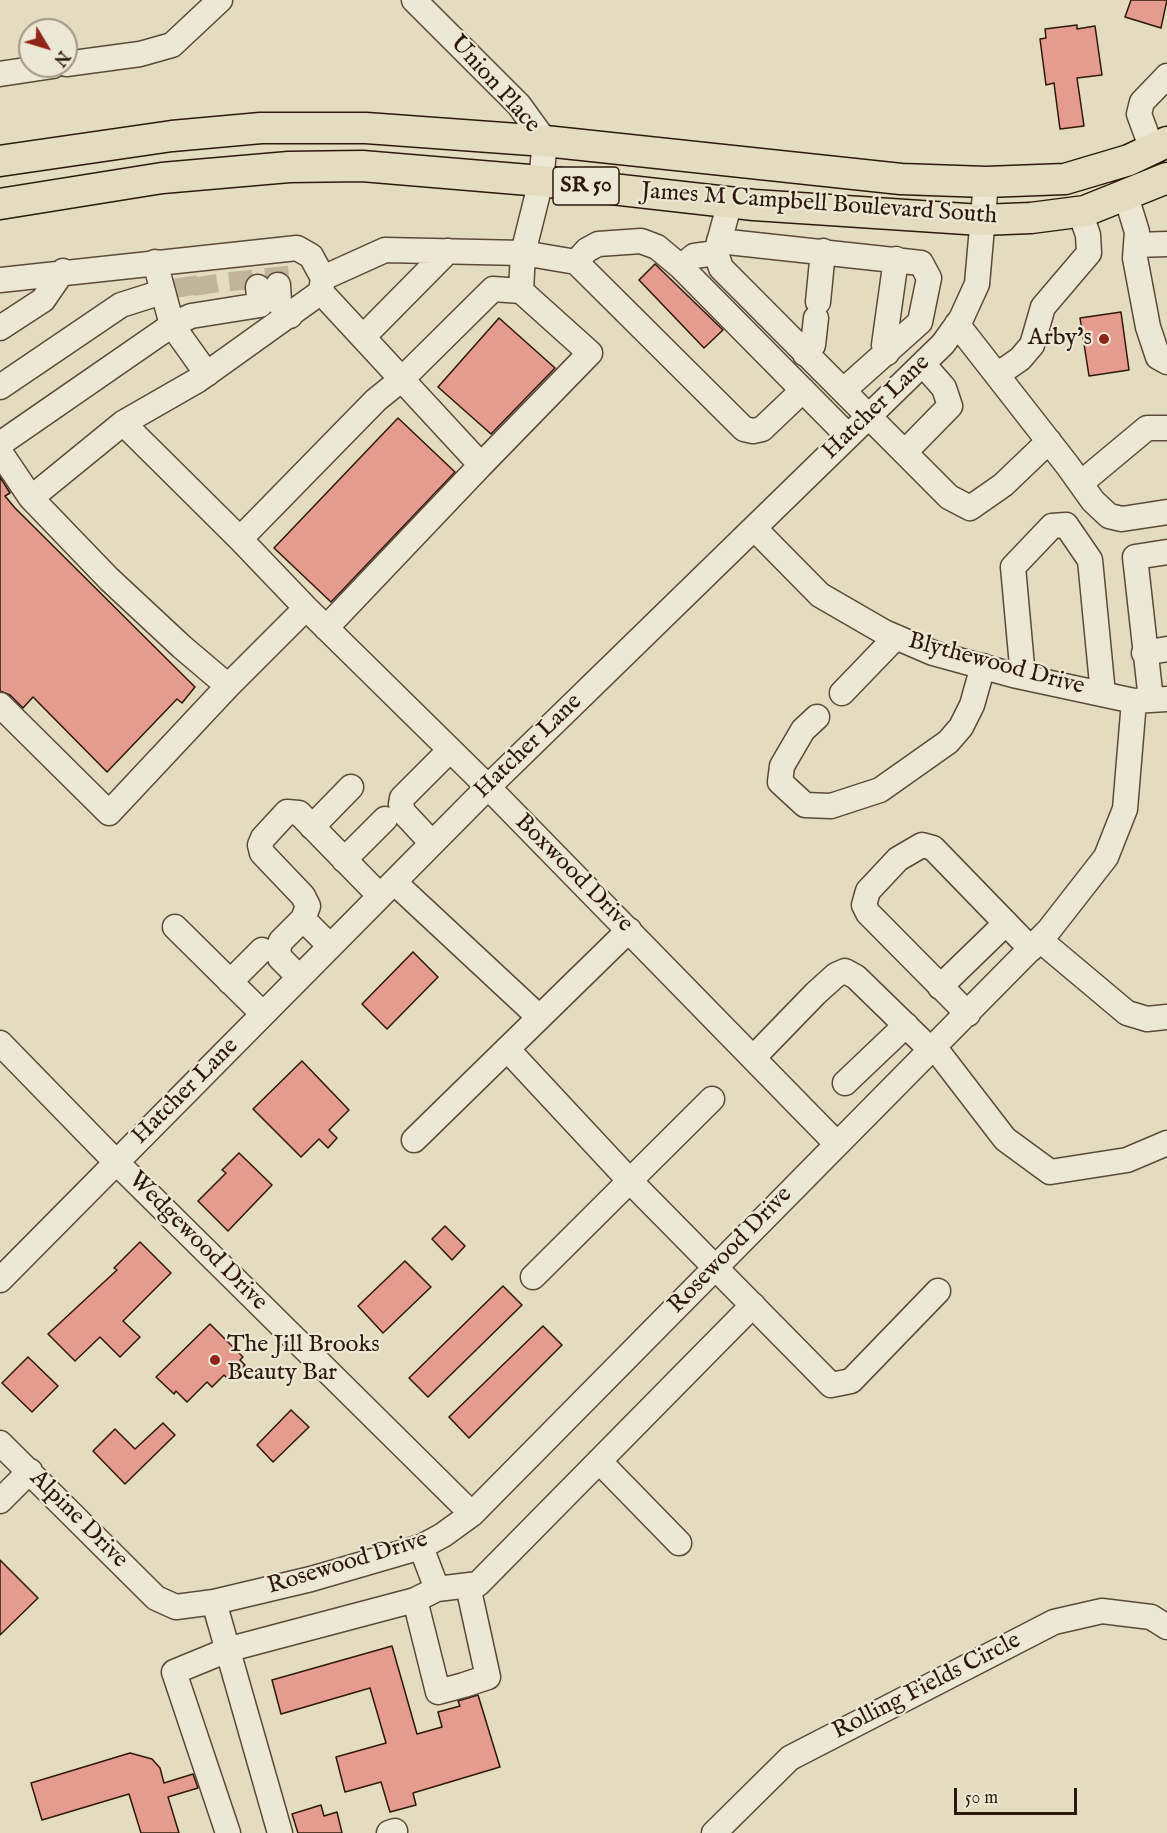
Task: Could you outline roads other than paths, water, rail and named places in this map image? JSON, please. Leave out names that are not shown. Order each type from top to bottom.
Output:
[{"type":"main road","name":"James M Campbell Boulevard South","points":[[0,161],[172,136],[261,128],[366,128],[545,141],[901,179],[986,182],[1065,179],[1096,171],[1159,146]]},
{"type":"main road","name":"James M Campbell Boulevard South","points":[[0,204],[162,178],[289,167],[402,168],[730,202],[981,220],[1031,218],[1080,212],[1152,187]]},
{"type":"street","points":[[78,62],[147,53],[172,45],[220,0]]},
{"type":"street","name":"Union Place","points":[[414,0],[519,105],[545,141],[541,181],[523,253],[521,291]]},
{"type":"street","points":[[0,74],[18,71]]},
{"type":"street","points":[[1159,146],[1139,114],[1142,102],[1167,76]]},
{"type":"street","name":"Hatcher Lane","points":[[0,1280],[488,787],[923,364],[957,324],[977,284],[986,182]]},
{"type":"street","points":[[1152,187],[1137,232],[1135,258],[1148,327],[1158,357],[1167,362]]},
{"type":"street","points":[[730,202],[717,247],[721,268],[950,497],[970,508],[1003,485],[1049,441]]},
{"type":"street","points":[[997,375],[1020,359],[1032,345],[1043,307],[1089,253],[1088,235],[1080,212]]},
{"type":"street","points":[[576,262],[586,250],[598,244],[641,241],[657,247],[681,267],[848,436]]},
{"type":"street","points":[[1136,245],[1167,244]]},
{"type":"street","points":[[681,267],[694,256],[717,247],[824,251],[921,263],[929,278],[920,322],[844,390]]},
{"type":"street","points":[[0,444],[232,285],[297,248],[311,256],[322,285],[364,336],[482,465]]},
{"type":"street","points":[[0,387],[121,305],[162,292],[232,285],[322,285],[385,250],[523,253],[576,262],[744,429],[753,431],[762,429],[803,390]]},
{"type":"street","points":[[364,336],[448,251]]},
{"type":"street","points":[[805,354],[813,345],[824,251]]},
{"type":"street","points":[[887,353],[884,345],[896,259]]},
{"type":"street","points":[[0,280],[155,262],[232,285]]},
{"type":"street","points":[[155,262],[162,292]]},
{"type":"street","points":[[0,328],[43,300],[63,271]]},
{"type":"street","points":[[31,498],[123,423],[207,374],[232,285]]},
{"type":"street","points":[[207,374],[232,285]]},
{"type":"street","points":[[240,539],[376,400],[402,379],[493,289],[521,291],[590,353],[326,628]]},
{"type":"street","points":[[957,324],[1093,501],[1109,516],[1122,519],[1167,512]]},
{"type":"street","points":[[905,452],[950,406],[944,388],[923,364]]},
{"type":"street","name":"Boxwood Drive","points":[[123,423],[326,628],[488,787],[836,1143]]},
{"type":"street","points":[[1081,483],[1147,428],[1167,428]]},
{"type":"street","points":[[0,452],[31,498],[110,579],[182,647],[228,686]]},
{"type":"street","points":[[1023,677],[1014,567],[1052,526],[1066,525],[1090,560],[1103,694]]},
{"type":"street","name":"Blythewood Drive","points":[[755,529],[820,595],[849,614],[933,653],[1023,677],[1103,694],[1151,700]]},
{"type":"street","name":"Rosewood Drive","points":[[156,1598],[176,1607],[214,1602],[311,1579],[421,1547],[472,1514],[836,1143],[968,1014],[1035,944],[1106,856],[1125,809],[1151,700],[1156,651],[1135,556],[1167,552]]},
{"type":"street","points":[[0,705],[109,813],[228,686],[306,608]]},
{"type":"street","points":[[842,693],[896,637]]},
{"type":"street","points":[[817,717],[803,730],[782,765],[780,782],[805,805],[831,806],[880,790],[948,742],[961,727],[972,705],[983,666]]},
{"type":"street","points":[[432,843],[403,812],[402,798],[450,750]]},
{"type":"street","points":[[312,827],[351,787]]},
{"type":"street","points":[[299,977],[280,958],[278,949],[280,941],[303,919],[308,906],[303,896],[262,853],[260,845],[263,838],[287,812],[299,813],[344,860],[387,889],[539,1017]]},
{"type":"street","points":[[344,860],[385,819]]},
{"type":"street","points":[[968,1014],[868,913],[864,905],[868,891],[898,859],[922,845],[933,848],[1006,923],[1127,1013],[1147,1019],[1167,1017]]},
{"type":"street","points":[[303,919],[330,946]]},
{"type":"street","points":[[940,987],[1006,923]]},
{"type":"street","points":[[175,927],[263,1014]]},
{"type":"street","points":[[414,1140],[629,930]]},
{"type":"street","points":[[231,982],[262,950]]},
{"type":"street","points":[[754,1057],[816,993],[845,971],[856,977],[933,1050],[1005,1139],[1050,1172],[1126,1160],[1167,1143]]},
{"type":"street","points":[[845,1083],[906,1025]]},
{"type":"street","name":"Wedgewood Drive","points":[[0,1043],[116,1162],[472,1514]]},
{"type":"street","points":[[507,1049],[630,1181],[831,1385],[851,1381],[938,1291]]},
{"type":"street","points":[[533,1277],[712,1099]]},
{"type":"street","points":[[228,1833],[174,1672],[230,1649],[415,1600],[437,1589],[478,1584],[753,1305]]},
{"type":"street","name":"Alpine Drive","points":[[0,1443],[156,1598]]},
{"type":"street","points":[[599,1461],[679,1542]]},
{"type":"street","points":[[0,1501],[30,1471]]},
{"type":"street","points":[[421,1547],[437,1589]]},
{"type":"street","points":[[415,1600],[438,1692],[465,1685],[488,1677],[468,1586]]},
{"type":"street","points":[[214,1602],[230,1649],[280,1833]]},
{"type":"street","name":"Rolling Fields Circle","points":[[714,1833],[790,1758],[1054,1622],[1102,1611],[1151,1617],[1167,1627]]},
{"type":"tunnel","points":[[276,267],[278,285]]},
{"type":"tunnel","points":[[240,271],[242,290]]},
{"type":"tunnel","points":[[204,276],[207,294]]},
{"type":"tunnel","points":[[185,277],[188,296]]},
{"type":"place","name":"Arby's","points":[[1104,339]]},
{"type":"place","name":"The Jill Brooks Beauty Bar","points":[[215,1360]]}]
